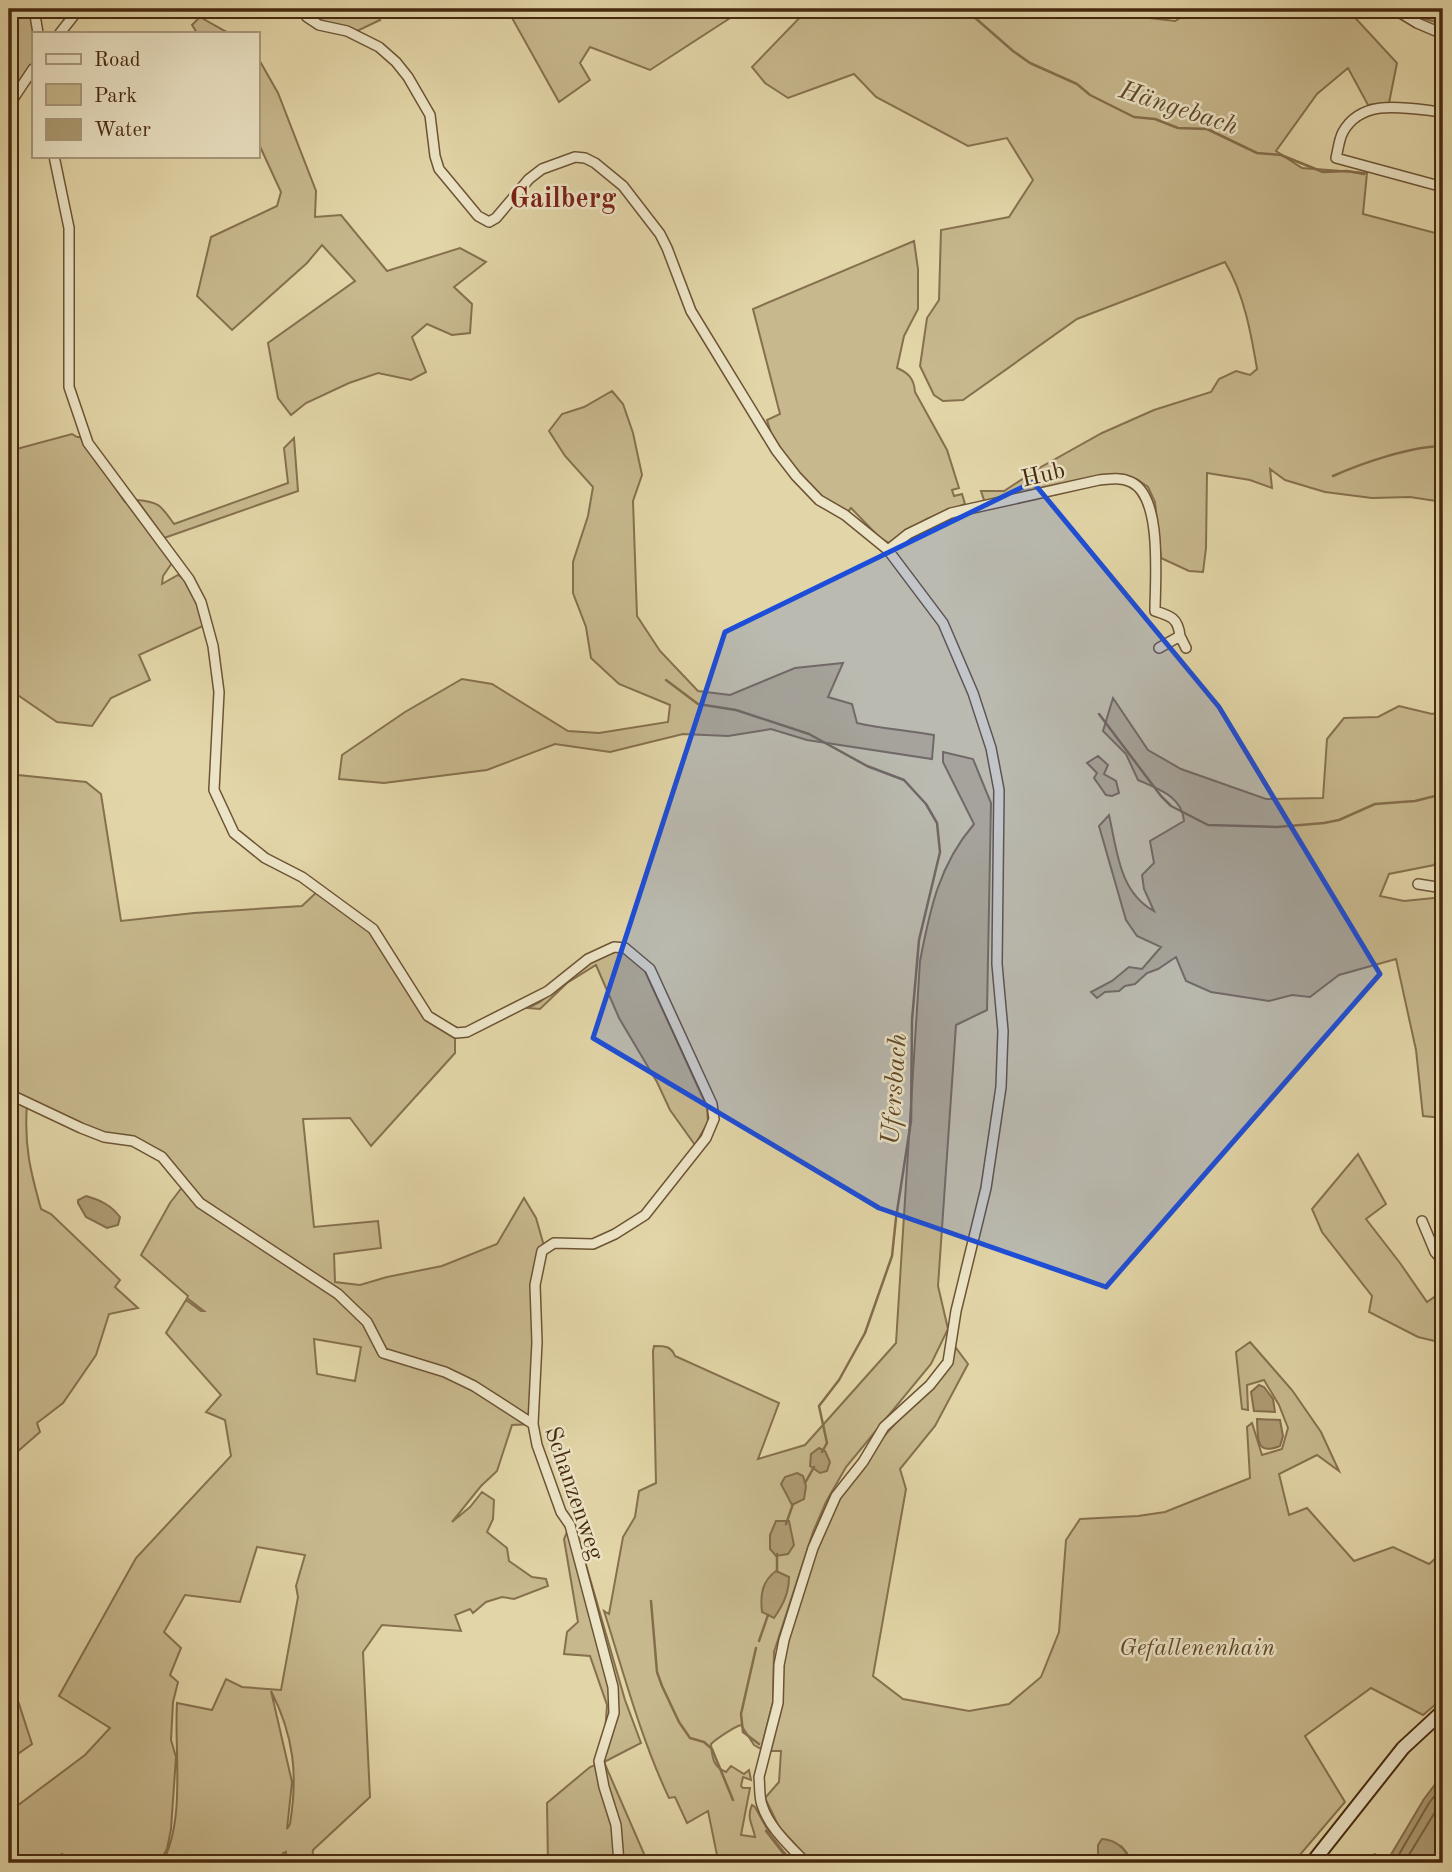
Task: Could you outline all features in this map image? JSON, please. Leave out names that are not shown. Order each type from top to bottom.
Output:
[{"type":"main road","points":[[1312,1863],[1404,1748],[1443,1712]]},
{"type":"street","points":[[34,9],[38,32]]},
{"type":"street","points":[[61,32],[79,9]]},
{"type":"street","points":[[302,9],[307,18],[319,25],[347,31],[379,47],[396,62],[430,115],[439,169],[478,216],[489,222],[493,220],[529,179],[542,169],[575,157],[585,158],[622,186],[660,234],[691,311],[776,450],[819,500],[845,515],[888,550],[943,623],[991,748],[999,790],[997,964],[1003,1031],[1001,1087],[986,1188],[956,1311],[948,1362],[930,1385],[884,1427],[863,1462],[836,1496],[813,1548],[784,1640],[779,1665],[778,1703],[759,1777],[762,1806],[777,1832],[807,1863]]},
{"type":"street","points":[[1394,9],[1443,34]]},
{"type":"street","points":[[9,105],[32,70]]},
{"type":"street","points":[[1443,112],[1382,107],[1357,115],[1343,132],[1336,158],[1443,187]]},
{"type":"street","points":[[54,158],[69,229],[69,387],[88,443],[189,579],[201,603],[213,646],[219,692],[214,790],[234,833],[265,858],[302,877],[373,929],[428,1016],[456,1033],[467,1032],[528,1003],[548,991],[588,959],[614,947],[625,948],[650,969],[712,1104],[714,1119],[706,1138],[645,1215],[593,1244],[554,1243],[542,1251],[535,1285],[537,1342],[533,1424]]},
{"type":"street","name":"Hub","points":[[888,550],[908,534],[951,513],[1117,478],[1133,482],[1150,503],[1157,560],[1154,579],[1155,611],[1168,613],[1173,617],[1180,636]]},
{"type":"street","points":[[1159,648],[1180,636],[1186,648]]},
{"type":"street","points":[[1418,884],[1443,888]]},
{"type":"street","name":"Schanzenweg","points":[[9,1094],[81,1128],[104,1137],[134,1142],[162,1157],[200,1203],[338,1294],[367,1321],[383,1353],[444,1372],[474,1386],[533,1424],[537,1445],[561,1512],[570,1525],[612,1688],[614,1713],[599,1761],[615,1825],[619,1863]]},
{"type":"street","points":[[1422,1221],[1435,1252],[1443,1261]]},
{"type":"highlighted area","points":[[1033,482],[1219,707],[1380,974],[1106,1287],[879,1208],[593,1038],[725,632]]},
{"type":"green space","points":[[9,9],[34,9],[38,32],[32,32],[32,66],[9,93]]},
{"type":"green space","points":[[306,9],[372,9],[380,20],[355,32],[312,17]]},
{"type":"green space","points":[[507,9],[744,9],[650,70],[590,47],[580,63],[590,80],[559,102]]},
{"type":"green space","points":[[808,9],[1100,9],[1116,14],[1175,21],[1195,9],[1234,9],[1238,13],[1252,14],[1258,9],[1347,9],[1397,63],[1389,103],[1368,105],[1348,68],[1317,94],[1276,151],[1302,168],[1367,173],[1363,214],[1443,235],[1443,502],[1410,497],[1372,498],[1325,492],[1285,480],[1270,469],[1272,488],[1250,480],[1207,473],[1203,572],[1189,571],[1161,558],[1155,502],[1148,487],[1138,480],[1120,474],[985,503],[981,491],[1004,491],[1102,433],[1154,410],[1211,392],[1219,379],[1236,371],[1250,375],[1257,369],[1242,300],[1225,262],[1077,319],[963,400],[943,401],[934,395],[920,366],[927,318],[939,300],[941,230],[1009,217],[1033,180],[1007,138],[968,146],[876,97],[854,74],[788,98],[765,83],[752,67]]},
{"type":"green space","points":[[1405,9],[1443,9],[1443,24],[1411,15]]},
{"type":"green space","points":[[200,17],[227,32],[196,32],[192,25]]},
{"type":"green space","points":[[259,60],[278,93],[316,191],[315,217],[341,215],[387,271],[460,248],[486,262],[454,287],[472,304],[470,333],[452,335],[427,324],[412,337],[426,372],[411,380],[378,373],[306,403],[291,415],[278,398],[268,343],[355,281],[322,245],[307,263],[232,330],[197,296],[211,237],[277,206],[281,192],[259,144]]},
{"type":"green space","points":[[914,241],[918,269],[918,309],[904,336],[897,368],[908,374],[912,380],[915,392],[947,450],[959,488],[952,490],[954,496],[962,494],[965,504],[927,519],[889,543],[880,538],[851,508],[845,515],[819,500],[776,450],[767,420],[780,414],[753,309]]},
{"type":"green space","points":[[612,391],[623,404],[633,433],[642,475],[633,501],[637,616],[660,651],[698,691],[730,695],[795,668],[843,663],[828,697],[852,704],[857,723],[934,735],[932,759],[807,740],[771,729],[728,736],[683,734],[610,752],[555,744],[487,770],[384,783],[339,779],[342,755],[405,712],[462,679],[492,684],[568,731],[599,733],[668,722],[670,705],[619,684],[591,658],[586,627],[573,593],[573,562],[588,516],[593,487],[565,456],[549,431],[562,414],[584,407]]},
{"type":"green space","points":[[72,434],[80,437],[172,563],[163,576],[162,584],[178,575],[188,584],[203,626],[139,655],[150,680],[111,698],[92,726],[57,722],[9,689],[9,451]]},
{"type":"green space","points":[[294,438],[298,491],[164,538],[137,500],[159,506],[174,524],[288,483],[284,448]]},
{"type":"green space","points":[[1113,698],[1148,750],[1181,769],[1266,799],[1323,798],[1327,739],[1344,718],[1378,717],[1399,706],[1432,714],[1443,711],[1443,843],[1434,865],[1389,874],[1380,896],[1404,901],[1443,897],[1443,1118],[1423,1116],[1416,1050],[1396,959],[1339,975],[1310,997],[1292,995],[1269,1001],[1211,992],[1186,981],[1176,957],[1147,973],[1135,984],[1125,986],[1119,991],[1105,992],[1097,998],[1091,992],[1112,981],[1129,967],[1142,969],[1161,947],[1137,936],[1126,920],[1099,826],[1109,815],[1126,882],[1142,903],[1154,911],[1144,889],[1142,875],[1154,863],[1150,841],[1184,821],[1174,799],[1138,780],[1126,754],[1103,731]]},
{"type":"green space","points":[[943,752],[973,759],[991,803],[987,1010],[956,1025],[938,1286],[948,1329],[931,1364],[846,1467],[826,1502],[813,1532],[774,1652],[773,1702],[761,1749],[754,1745],[741,1725],[711,1744],[714,1761],[722,1770],[726,1772],[731,1766],[744,1774],[749,1770],[751,1780],[743,1777],[741,1786],[750,1788],[741,1835],[755,1837],[750,1818],[752,1805],[771,1836],[793,1863],[721,1863],[708,1811],[687,1823],[675,1797],[669,1798],[641,1730],[604,1611],[609,1614],[623,1537],[635,1517],[639,1491],[656,1483],[653,1351],[654,1346],[667,1347],[675,1356],[779,1403],[758,1459],[805,1445],[896,1343],[920,961],[932,906],[944,872],[952,855],[974,824],[943,762]]},
{"type":"green space","points":[[1098,756],[1108,765],[1104,774],[1116,781],[1119,793],[1106,795],[1094,778],[1097,773],[1087,763]]},
{"type":"green space","points":[[9,765],[18,775],[86,782],[101,794],[121,921],[302,906],[320,889],[373,929],[428,1017],[455,1034],[455,1053],[371,1146],[350,1118],[303,1119],[314,1227],[378,1221],[381,1248],[334,1254],[335,1282],[360,1285],[442,1266],[497,1244],[524,1198],[536,1218],[544,1246],[534,1284],[534,1424],[512,1425],[497,1471],[452,1522],[470,1507],[482,1492],[494,1500],[493,1519],[487,1532],[507,1548],[509,1561],[532,1577],[546,1579],[548,1586],[514,1599],[502,1597],[486,1602],[473,1613],[470,1609],[455,1615],[461,1631],[382,1625],[363,1652],[370,1797],[313,1850],[312,1863],[286,1863],[286,1852],[283,1853],[282,1863],[222,1863],[215,1857],[212,1863],[162,1863],[169,1846],[177,1807],[177,1703],[212,1710],[226,1679],[242,1687],[281,1690],[298,1597],[296,1586],[305,1555],[257,1547],[240,1602],[185,1595],[164,1632],[181,1648],[170,1675],[178,1682],[173,1702],[171,1740],[176,1757],[171,1829],[167,1849],[159,1863],[76,1863],[62,1854],[48,1863],[9,1863],[9,1812],[85,1755],[110,1728],[59,1696],[136,1558],[231,1456],[225,1420],[206,1412],[221,1395],[166,1333],[186,1300],[204,1311],[141,1255],[170,1203],[183,1186],[164,1157],[27,1104],[29,1157],[41,1209],[51,1214],[120,1280],[115,1287],[138,1308],[109,1314],[96,1355],[63,1403],[37,1423],[40,1432],[9,1459]],"holes":[[[314,1339],[361,1347],[355,1381],[317,1374]],[[271,1691],[285,1724],[294,1772],[290,1824],[287,1829],[292,1782]]]},
{"type":"green space","points":[[611,951],[623,951],[644,969],[707,1107],[708,1122],[695,1145],[670,1110],[657,1082],[619,1018],[596,965],[567,983],[540,1009],[528,1008],[540,1002],[589,962]]},
{"type":"green space","points":[[1358,1154],[1386,1204],[1366,1219],[1427,1302],[1443,1291],[1443,1343],[1418,1337],[1369,1312],[1372,1296],[1322,1232],[1312,1209]]},
{"type":"green space","name":"Gefallenenhain","points":[[1250,1342],[1292,1390],[1321,1432],[1339,1471],[1317,1455],[1279,1474],[1289,1515],[1307,1508],[1354,1561],[1393,1547],[1429,1564],[1443,1552],[1443,1698],[1423,1715],[1371,1688],[1305,1736],[1345,1802],[1293,1863],[1129,1863],[1127,1853],[1121,1846],[1098,1846],[1098,1863],[812,1863],[779,1827],[765,1798],[779,1782],[781,1751],[767,1751],[780,1715],[785,1651],[812,1562],[833,1509],[883,1437],[947,1368],[956,1348],[968,1364],[935,1426],[900,1469],[906,1489],[873,1676],[903,1699],[969,1711],[1009,1704],[1041,1677],[1059,1632],[1066,1540],[1080,1519],[1165,1512],[1250,1478],[1247,1427],[1252,1423],[1262,1455],[1282,1449],[1288,1428],[1279,1405],[1264,1380],[1247,1385],[1248,1410],[1242,1409],[1236,1352]]},
{"type":"green space","points":[[570,1525],[576,1530],[625,1700],[641,1743],[604,1762],[648,1863],[548,1863],[547,1803],[590,1767],[603,1762],[607,1705],[590,1656],[564,1654],[567,1632],[578,1622],[564,1539]]},
{"type":"green space","points":[[9,1673],[32,1744],[9,1760]]},
{"type":"water","points":[[86,1196],[113,1209],[120,1217],[118,1225],[107,1228],[86,1217],[78,1200]]},
{"type":"water","points":[[1259,1385],[1264,1387],[1273,1399],[1275,1412],[1254,1411],[1251,1392]]},
{"type":"water","points":[[1257,1419],[1280,1420],[1283,1436],[1280,1446],[1266,1449],[1262,1447],[1258,1439]]},
{"type":"water","points":[[819,1448],[825,1451],[830,1462],[827,1471],[820,1473],[810,1466],[811,1454]]},
{"type":"water","points":[[797,1473],[803,1476],[806,1486],[804,1499],[792,1505],[781,1484],[785,1477]]},
{"type":"water","points":[[776,1521],[789,1521],[794,1545],[788,1554],[776,1556],[770,1549],[770,1535]]},
{"type":"water","points":[[776,1571],[789,1577],[785,1599],[774,1618],[762,1612],[761,1600],[765,1584]]},
{"type":"water","points":[[1443,1774],[1443,1863],[1386,1863],[1424,1799]]},
{"type":"water","points":[[1102,1839],[1120,1846],[1129,1863],[1098,1863],[1098,1845]]},
{"type":"waterway","name":"Hängebach","points":[[965,9],[1030,63],[1077,84],[1090,95],[1134,117],[1155,119],[1178,128],[1207,129],[1257,153],[1281,155],[1323,172],[1347,171],[1364,174]]},
{"type":"waterway","points":[[1333,476],[1387,456],[1443,446]]},
{"type":"waterway","name":"Ufersbach","points":[[666,680],[698,704],[736,710],[809,734],[867,766],[904,780],[926,804],[937,823],[940,852],[919,940],[912,1020],[911,1121],[892,1256],[865,1333],[839,1380],[819,1406],[827,1443],[822,1452]]},
{"type":"waterway","points":[[1099,714],[1161,796],[1171,806],[1208,825],[1277,827],[1324,823],[1339,820],[1375,804],[1415,801],[1443,794]]},
{"type":"waterway","name":"Ufersbach","points":[[805,1483],[814,1467]]},
{"type":"waterway","name":"Ufersbach","points":[[786,1524],[793,1504]]},
{"type":"waterway","name":"Ufersbach","points":[[777,1554],[777,1571]]},
{"type":"waterway","points":[[651,1601],[657,1672],[662,1686],[690,1738],[704,1742],[712,1749],[733,1800]]},
{"type":"waterway","name":"Ufersbach","points":[[759,1641],[768,1615]]},
{"type":"waterway","name":"Ufersbach","points":[[756,1648],[741,1714],[743,1732],[759,1744]]},
{"type":"waterway","name":"Ufersbach","points":[[766,1831],[791,1863]]},
{"type":"railway","points":[[1371,1863],[1375,1856]]},
{"type":"district","name":"Gailberg","points":[[563,197]]}]
